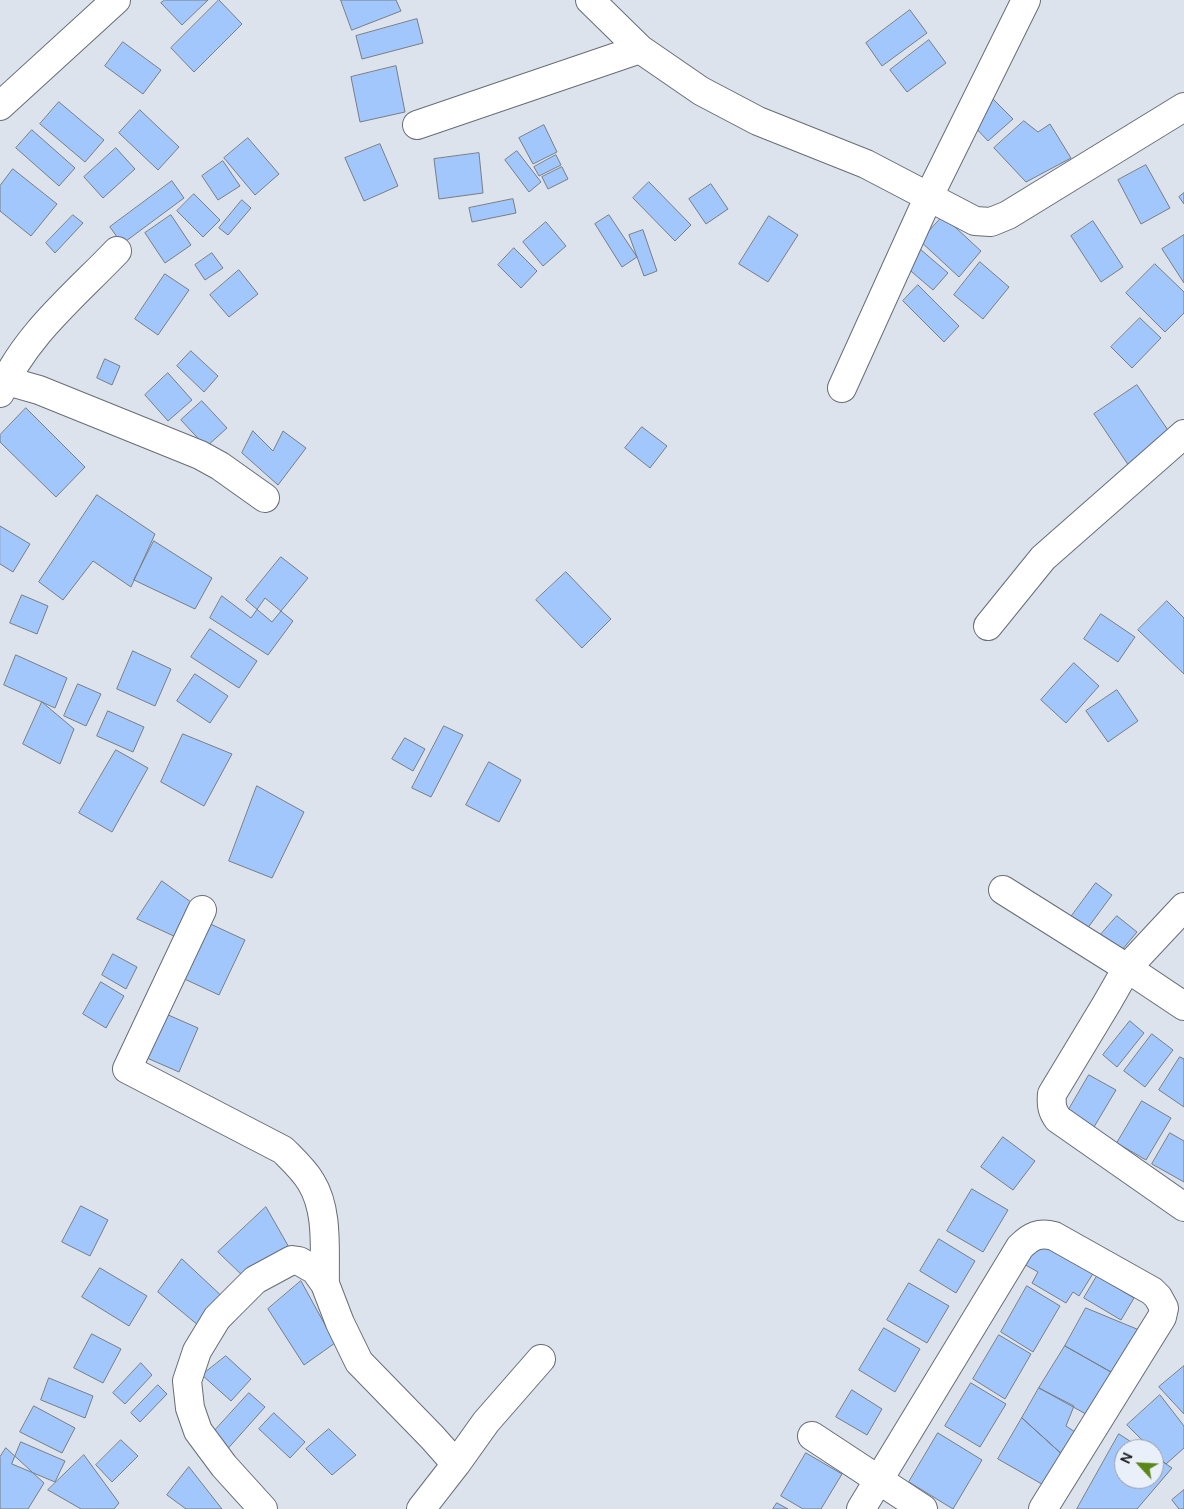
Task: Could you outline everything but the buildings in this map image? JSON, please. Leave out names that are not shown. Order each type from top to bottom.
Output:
[{"type":"street","points":[[0,106],[116,0]]},
{"type":"street","points":[[590,0],[640,49],[701,91],[758,121],[866,164],[975,221],[991,222],[1008,215],[1184,107]]},
{"type":"street","points":[[842,388],[929,196],[1026,0]]},
{"type":"street","points":[[416,125],[640,49]]},
{"type":"street","points":[[117,251],[35,336],[2,384],[58,397],[200,455],[220,466],[266,498]]},
{"type":"street","points":[[988,626],[1043,558],[1184,434]]},
{"type":"street","points":[[1003,890],[1184,1006]]},
{"type":"street","points":[[1184,907],[1127,968],[1052,1094],[1053,1112],[1058,1119],[1184,1207]]},
{"type":"street","points":[[202,910],[127,1069],[283,1150],[300,1167],[312,1183],[322,1210],[325,1284]]},
{"type":"street","points":[[861,1509],[1020,1247],[1027,1240],[1044,1233],[1054,1236],[1152,1292],[1158,1296],[1164,1308],[1162,1317],[1043,1509]]},
{"type":"street","points":[[263,1509],[224,1466],[198,1431],[190,1408],[187,1381],[197,1351],[218,1318],[255,1280],[295,1260],[315,1270],[325,1284],[340,1323],[359,1362],[456,1464]]},
{"type":"street","points":[[421,1509],[486,1422],[541,1359]]},
{"type":"street","points":[[812,1436],[923,1509]]}]
